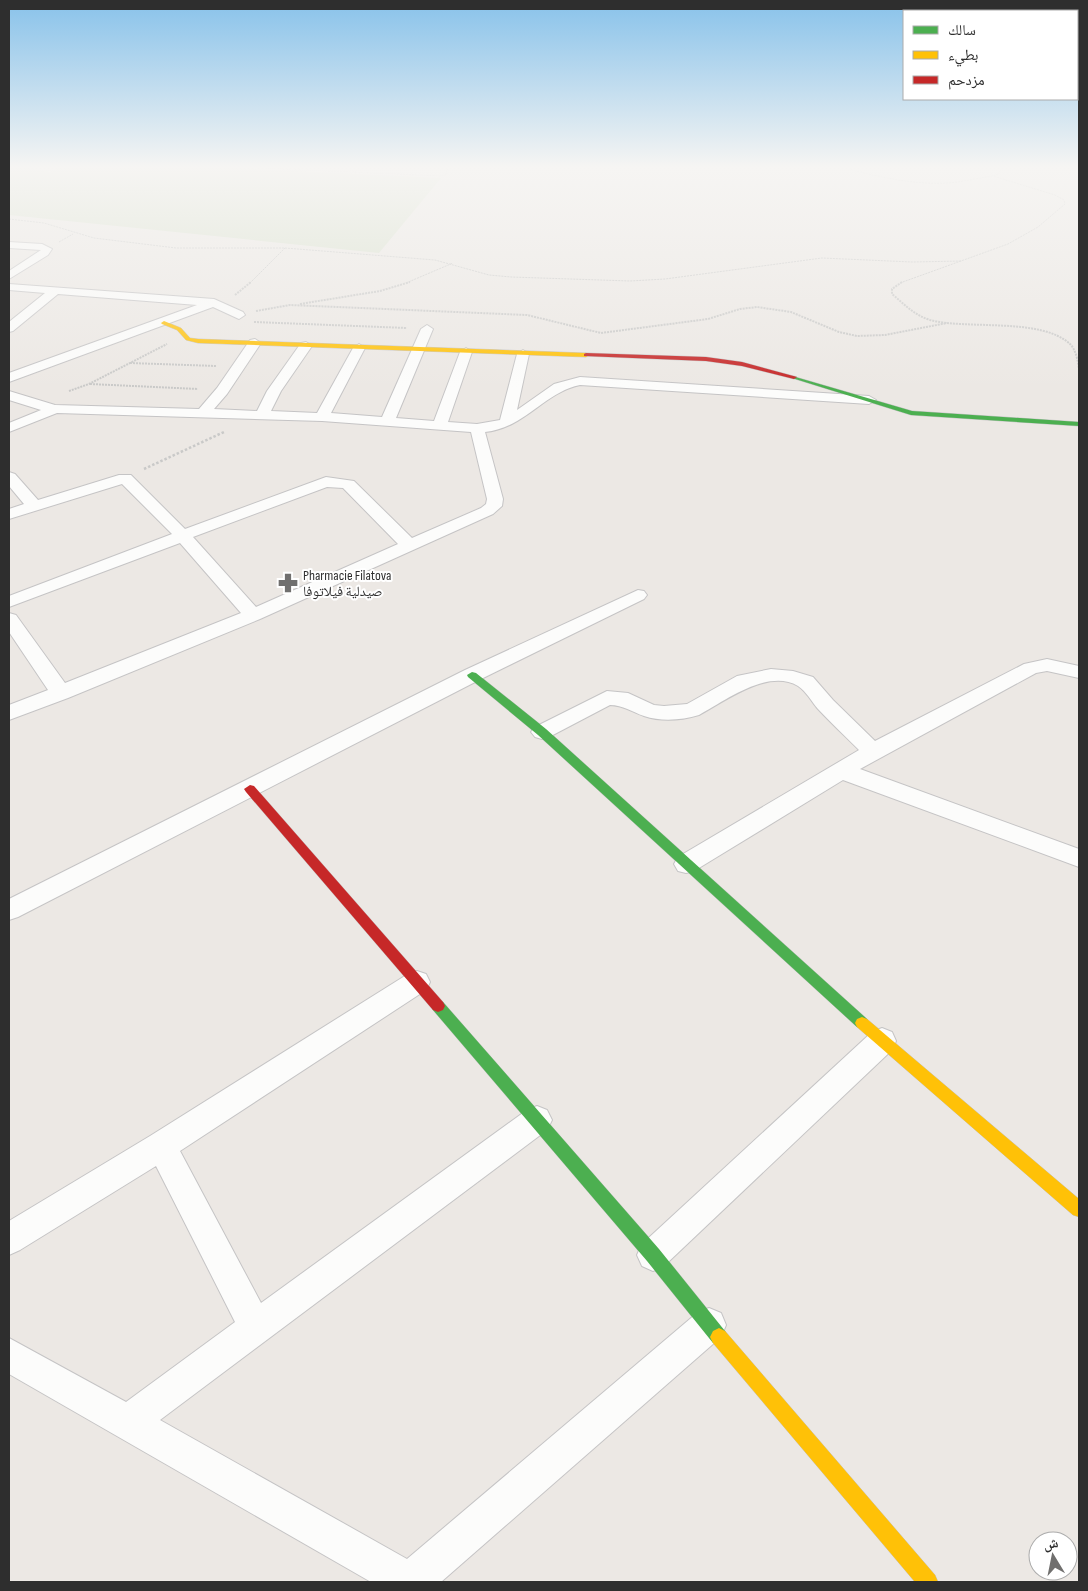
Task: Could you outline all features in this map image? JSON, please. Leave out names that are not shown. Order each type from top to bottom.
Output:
[{"type":"street","points":[[9,245],[42,247],[47,250],[9,276]]},
{"type":"street","points":[[9,287],[214,303],[239,315]]},
{"type":"street","points":[[9,328],[55,290]]},
{"type":"street","points":[[9,378],[164,323],[214,303]]},
{"type":"street","points":[[164,323],[179,329],[184,336],[193,340],[466,352],[679,358],[724,362],[773,371],[814,382],[895,409],[932,415],[1079,424]]},
{"type":"street","points":[[387,422],[416,350],[427,329]]},
{"type":"street","points":[[202,414],[222,391],[255,343]]},
{"type":"street","points":[[261,416],[274,391],[306,346]]},
{"type":"street","points":[[322,417],[359,348]]},
{"type":"street","points":[[439,426],[466,352]]},
{"type":"street","points":[[507,422],[523,354]]},
{"type":"street","points":[[9,395],[34,404],[55,408],[322,417],[477,428],[491,427],[507,422],[555,388],[580,382],[869,400]]},
{"type":"street","points":[[9,428],[55,408]]},
{"type":"street","points":[[9,712],[253,615],[487,512],[494,506],[493,490],[477,428]]},
{"type":"street","points":[[9,477],[35,506]]},
{"type":"street","points":[[9,514],[125,478],[183,536],[253,615]]},
{"type":"street","points":[[9,602],[302,490],[335,482],[348,484],[352,487],[409,545]]},
{"type":"street","points":[[9,910],[472,675],[638,595]]},
{"type":"street","points":[[9,619],[60,693]]},
{"type":"street","points":[[686,864],[839,770],[1031,668],[1046,665],[1079,672]]},
{"type":"street","points":[[472,675],[542,732],[882,1041],[1079,1210]]},
{"type":"street","points":[[542,732],[607,698],[622,698],[650,711],[664,713],[679,712],[692,710],[744,681],[771,675],[794,677],[806,682],[826,705],[873,751]]},
{"type":"street","points":[[839,770],[1079,858]]},
{"type":"street","points":[[250,789],[653,1255],[709,1325],[928,1582]]},
{"type":"street","points":[[9,1239],[161,1146],[416,982]]},
{"type":"street","points":[[653,1255],[882,1041]]},
{"type":"street","points":[[128,1422],[537,1120]]},
{"type":"street","points":[[161,1146],[256,1327]]},
{"type":"street","points":[[9,1355],[410,1582],[709,1325]]},
{"type":"path","points":[[104,239],[176,248],[285,248],[453,263],[498,276],[630,281],[684,277],[822,258],[912,262],[962,261]]},
{"type":"path","points":[[1017,239],[962,261],[904,280],[892,289],[892,294],[915,314],[931,320],[1048,332],[1069,342],[1074,348],[1079,369]]},
{"type":"path","points":[[214,303],[232,298],[244,289],[285,248]]},
{"type":"path","points":[[239,315],[290,305],[380,292],[420,278],[453,263]]},
{"type":"path","points":[[290,305],[527,315],[550,318],[601,333],[708,319],[740,309],[757,307],[791,312],[838,332],[857,336],[885,335],[947,323]]},
{"type":"path","points":[[34,404],[89,384],[184,336]]},
{"type":"path","points":[[130,363],[239,367]]},
{"type":"path","points":[[89,384],[222,391]]},
{"type":"path","points":[[125,478],[261,416]]},
{"type":"green space","points":[[245,239],[390,239],[379,253]]},
{"type":"traffic: fast","points":[[794,377],[911,413],[1079,424]]},
{"type":"traffic: fast","points":[[472,675],[542,732],[862,1023]]},
{"type":"traffic: fast","points":[[438,1006],[653,1255],[719,1337]]},
{"type":"traffic: slow","points":[[164,323],[179,329],[188,339],[198,341],[586,355]]},
{"type":"traffic: slow","points":[[862,1023],[1079,1209]]},
{"type":"traffic: slow","points":[[719,1337],[928,1582]]},
{"type":"traffic: jam","points":[[586,355],[706,359],[742,364],[794,377]]},
{"type":"traffic: jam","points":[[250,789],[438,1006]]},
{"type":"place","name":"Pharmacie Filatova صيدلية فيلاتوفا","points":[[288,583]]}]
